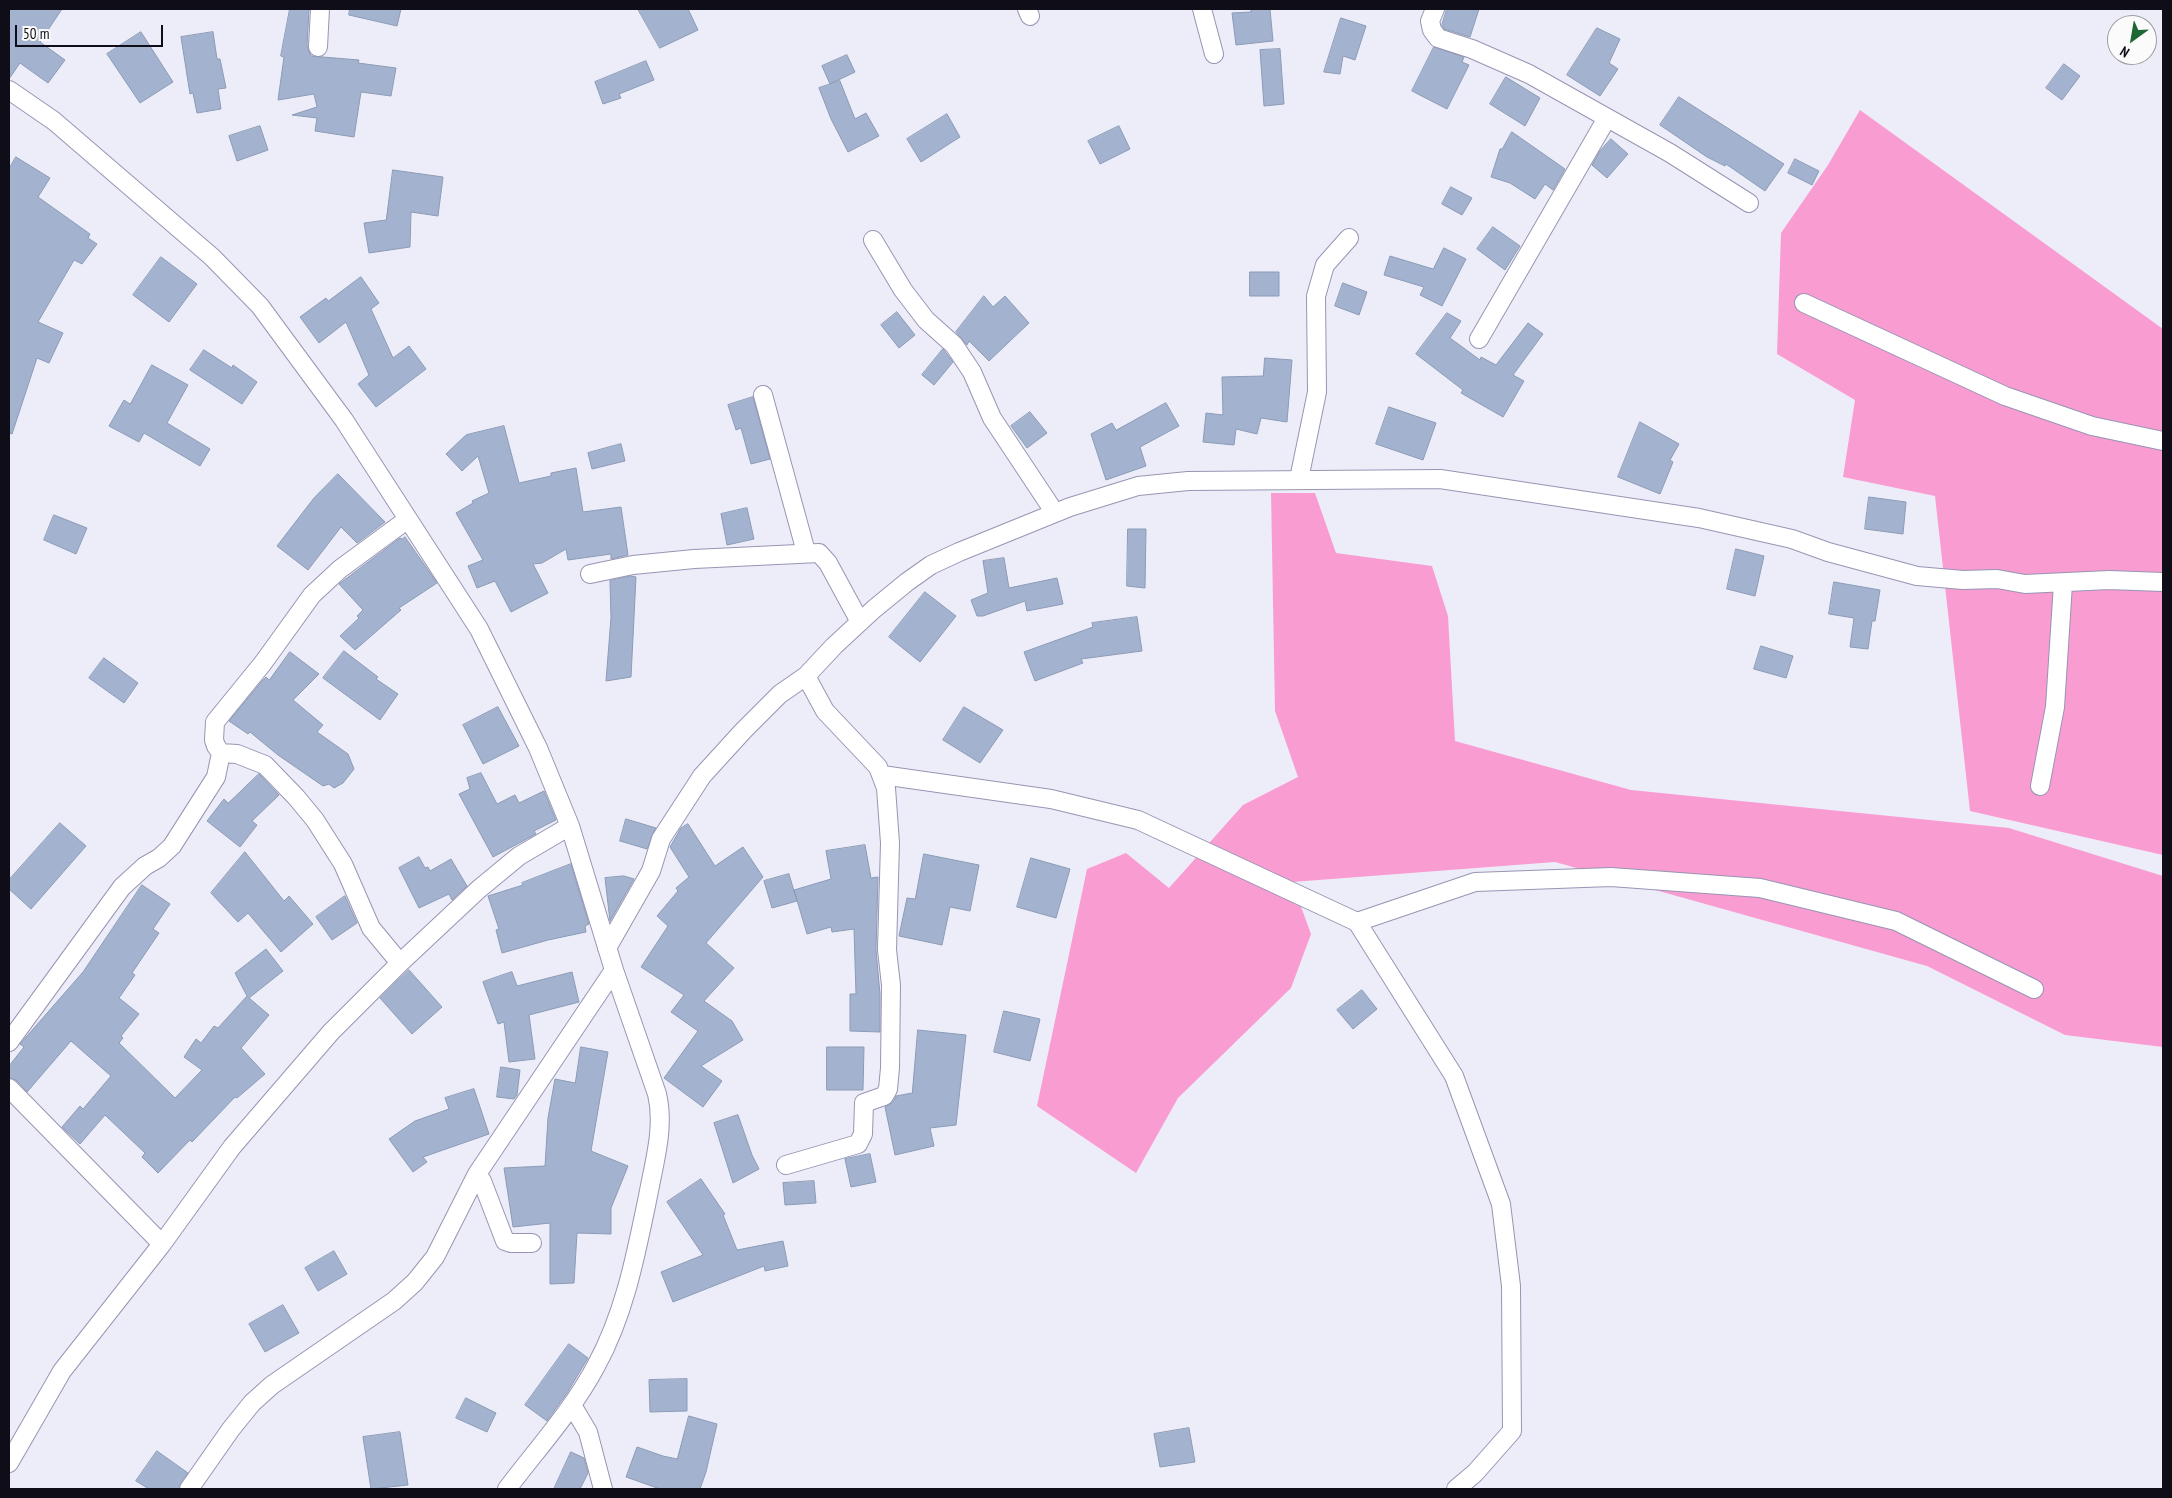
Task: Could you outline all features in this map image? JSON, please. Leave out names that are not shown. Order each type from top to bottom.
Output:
[{"type":"street","points":[[318,47],[320,9]]},
{"type":"street","points":[[1202,9],[1214,54]]},
{"type":"street","points":[[1435,9],[1430,22],[1432,30],[1438,38],[1472,49],[1530,74],[1670,153],[1749,204]]},
{"type":"street","points":[[10,95],[54,121],[212,257],[260,306],[344,420],[479,630],[538,748],[570,826],[614,970],[657,1094],[660,1106],[658,1138],[630,1279],[608,1342],[572,1405],[507,1489]]},
{"type":"street","points":[[1479,340],[1607,118]]},
{"type":"street","points":[[1299,479],[1317,392],[1316,296],[1325,265],[1349,238]]},
{"type":"street","points":[[873,240],[902,290],[926,320],[954,345],[972,372],[992,418],[1055,513]]},
{"type":"street","points":[[1804,303],[2005,396],[2092,426],[2163,441]]},
{"type":"street","points":[[763,395],[806,552]]},
{"type":"street","points":[[607,948],[651,871],[661,839],[702,776],[780,694],[806,676],[860,622],[907,582],[931,565],[1055,513],[1138,486],[1188,481],[1440,479],[1699,518],[1792,540],[1828,552],[1917,576],[1963,580],[1997,579],[2025,584],[2063,584],[2110,580],[2163,582]]},
{"type":"street","points":[[400,963],[371,928],[343,864],[315,820],[296,797],[265,766],[256,760],[237,754],[221,752],[214,740],[215,722],[263,663],[312,595],[340,569],[408,519]]},
{"type":"street","points":[[590,574],[633,564],[806,552],[819,553],[828,563],[860,622]]},
{"type":"street","points":[[2040,786],[2055,707],[2063,584]]},
{"type":"street","points":[[786,1165],[858,1144],[863,1134],[864,1103],[884,1096],[888,1089],[890,1058],[891,985],[887,950],[890,843],[886,788],[878,767],[825,711],[806,676]]},
{"type":"street","points":[[9,1042],[122,888],[145,866],[159,858],[172,846],[216,777],[221,752]]},
{"type":"street","points":[[882,775],[1051,799],[1138,820],[1357,922],[1454,1076],[1501,1204],[1511,1286],[1512,1431],[1475,1474],[1456,1489]]},
{"type":"street","points":[[9,1463],[62,1371],[162,1244],[232,1147],[331,1032],[400,963],[485,883],[519,856],[570,826]]},
{"type":"street","points":[[1357,922],[1475,882],[1611,878],[1760,888],[1896,921],[2034,989]]},
{"type":"street","points":[[189,1489],[231,1429],[252,1403],[272,1384],[394,1301],[415,1282],[435,1258],[477,1174],[614,970]]},
{"type":"street","points":[[9,1088],[162,1244]]},
{"type":"street","points":[[477,1174],[482,1181],[505,1241],[511,1243],[532,1243]]},
{"type":"street","points":[[572,1405],[588,1432],[602,1489]]},
{"type":"shaded area","points":[[1860,110],[2163,329],[2163,855],[1970,811],[1935,496],[1843,477],[1855,400],[1777,354],[1781,233],[1828,165]]},
{"type":"shaded area","points":[[1271,493],[1315,493],[1336,553],[1432,566],[1448,616],[1455,741],[1631,790],[2009,828],[2163,876],[2163,1047],[2065,1035],[1927,966],[1555,862],[1292,882],[1311,934],[1291,988],[1178,1098],[1136,1173],[1037,1106],[1087,869],[1126,853],[1169,888],[1243,805],[1298,777],[1275,711]]},
{"type":"building","points":[[9,9],[62,9],[40,42],[65,60],[48,83],[20,63],[9,79]]},
{"type":"building","points":[[290,9],[309,9],[307,46],[311,56],[359,60],[358,63],[396,68],[391,96],[361,92],[354,137],[315,131],[317,118],[292,115],[317,107],[314,94],[278,100],[284,57],[281,56]]},
{"type":"building","points":[[350,9],[401,9],[397,26],[349,15]]},
{"type":"building","points":[[638,9],[688,9],[698,30],[660,48]]},
{"type":"building","points":[[1251,9],[1270,9],[1273,41],[1236,45],[1232,13],[1251,12]]},
{"type":"building","points":[[1447,9],[1479,9],[1470,37],[1444,29],[1442,25]]},
{"type":"building","points":[[1341,18],[1366,26],[1355,60],[1343,56],[1340,74],[1324,72]]},
{"type":"building","points":[[1597,28],[1620,39],[1609,63],[1618,69],[1600,96],[1567,75]]},
{"type":"building","points":[[141,32],[173,82],[140,103],[107,54]]},
{"type":"building","points":[[213,32],[217,59],[220,59],[226,88],[218,89],[221,109],[197,113],[193,93],[190,94],[181,37]]},
{"type":"building","points":[[1434,47],[1464,57],[1462,62],[1469,65],[1447,109],[1412,91]]},
{"type":"building","points":[[1280,49],[1284,104],[1264,106],[1260,50]]},
{"type":"building","points":[[847,55],[855,72],[830,84],[822,66]]},
{"type":"building","points":[[646,61],[654,80],[619,94],[621,98],[603,104],[595,82]]},
{"type":"building","points":[[2064,64],[2080,76],[2062,100],[2046,88]]},
{"type":"building","points":[[1506,77],[1540,98],[1525,126],[1490,104]]},
{"type":"building","points":[[840,81],[855,119],[866,113],[879,136],[848,152],[831,119],[819,88]]},
{"type":"building","points":[[1679,97],[1784,164],[1765,191],[1726,164],[1725,166],[1707,157],[1660,125]]},
{"type":"building","points":[[947,114],[960,137],[921,162],[907,139]]},
{"type":"building","points":[[260,126],[268,150],[237,161],[229,136]]},
{"type":"building","points":[[1119,126],[1130,149],[1100,164],[1088,141]]},
{"type":"building","points":[[1512,132],[1565,169],[1553,190],[1545,184],[1535,199],[1510,183],[1491,177],[1500,149],[1502,149]]},
{"type":"building","points":[[1611,139],[1628,154],[1607,178],[1592,165],[1600,151]]},
{"type":"building","points":[[16,157],[50,178],[38,197],[90,234],[88,238],[97,244],[82,264],[74,260],[38,322],[63,333],[49,363],[37,358],[12,434],[9,433],[9,169]]},
{"type":"building","points":[[1795,159],[1819,171],[1812,185],[1788,173]]},
{"type":"building","points":[[393,170],[443,177],[438,216],[411,212],[410,247],[369,253],[364,223],[386,220]]},
{"type":"building","points":[[1451,187],[1472,198],[1462,215],[1442,204]]},
{"type":"building","points":[[1493,227],[1520,246],[1505,270],[1477,249]]},
{"type":"building","points":[[1444,248],[1466,259],[1442,306],[1420,295],[1424,287],[1384,275],[1390,256],[1433,269]]},
{"type":"building","points":[[161,257],[197,284],[169,322],[133,295]]},
{"type":"building","points":[[1250,272],[1279,272],[1279,296],[1250,296]]},
{"type":"building","points":[[361,277],[379,303],[371,309],[393,358],[409,346],[426,369],[376,407],[358,384],[369,375],[346,322],[319,343],[300,317],[326,298],[328,301]]},
{"type":"building","points":[[1343,283],[1367,292],[1359,315],[1335,306]]},
{"type":"building","points":[[984,296],[993,307],[1005,296],[1029,323],[989,361],[969,341],[967,345],[956,332]]},
{"type":"building","points":[[897,312],[915,335],[899,348],[881,325]]},
{"type":"building","points":[[1447,313],[1461,321],[1450,338],[1480,360],[1481,357],[1496,365],[1528,323],[1543,334],[1513,375],[1524,381],[1503,417],[1461,393],[1463,390],[1416,354]]},
{"type":"building","points":[[943,349],[953,362],[934,385],[922,375]]},
{"type":"building","points":[[204,350],[232,368],[233,365],[257,382],[242,404],[190,370]]},
{"type":"building","points":[[1265,358],[1292,360],[1287,422],[1261,418],[1257,434],[1236,429],[1234,445],[1203,442],[1206,413],[1223,415],[1222,377],[1263,376]]},
{"type":"building","points":[[152,365],[188,385],[167,423],[210,449],[200,466],[144,433],[139,442],[109,426],[124,400],[130,404]]},
{"type":"building","points":[[753,397],[770,459],[751,464],[741,428],[736,430],[728,405]]},
{"type":"building","points":[[1166,403],[1179,426],[1140,447],[1146,466],[1106,480],[1091,434],[1112,423],[1116,430]]},
{"type":"building","points":[[1389,407],[1436,423],[1423,460],[1376,444]]},
{"type":"building","points":[[1030,412],[1047,433],[1027,448],[1011,426]]},
{"type":"building","points":[[1640,422],[1679,444],[1670,460],[1673,462],[1660,494],[1618,477]]},
{"type":"building","points":[[504,426],[519,483],[551,476],[551,473],[576,468],[583,512],[621,507],[628,555],[611,559],[611,554],[568,560],[566,549],[542,563],[533,564],[548,593],[511,612],[495,581],[477,588],[468,566],[483,560],[456,513],[473,503],[472,501],[489,493],[478,456],[462,471],[446,454],[466,435]]},
{"type":"building","points":[[621,444],[625,461],[592,469],[588,453]]},
{"type":"building","points":[[338,474],[385,522],[357,543],[341,527],[308,570],[277,546],[314,498]]},
{"type":"building","points":[[1869,497],[1906,502],[1903,534],[1865,529]]},
{"type":"building","points":[[747,508],[754,539],[727,545],[721,514]]},
{"type":"building","points":[[54,515],[87,528],[76,554],[44,540]]},
{"type":"building","points":[[1128,529],[1146,529],[1145,588],[1127,586]]},
{"type":"building","points":[[405,537],[437,583],[399,608],[401,610],[355,650],[340,636],[359,618],[357,616],[363,610],[339,584],[400,538]]},
{"type":"building","points":[[1736,549],[1764,556],[1755,596],[1727,589]]},
{"type":"building","points":[[1004,558],[1009,588],[1057,578],[1063,604],[1027,611],[1025,601],[983,616],[977,616],[971,600],[988,593],[983,561]]},
{"type":"building","points":[[631,576],[636,577],[631,677],[606,681],[611,618],[610,581]]},
{"type":"building","points":[[1834,582],[1880,590],[1875,621],[1872,621],[1868,649],[1850,647],[1854,618],[1829,614]]},
{"type":"building","points":[[925,592],[956,616],[920,662],[889,637]]},
{"type":"building","points":[[1137,617],[1142,651],[1081,659],[1083,663],[1035,681],[1024,652],[1093,627],[1092,623]]},
{"type":"building","points":[[1761,646],[1793,656],[1786,678],[1754,669]]},
{"type":"building","points":[[344,651],[378,677],[376,679],[398,694],[380,720],[323,678]]},
{"type":"building","points":[[290,652],[319,674],[293,700],[323,725],[317,732],[348,754],[354,769],[343,783],[334,788],[329,784],[323,786],[278,755],[250,732],[248,734],[229,721],[262,681],[266,677],[269,680]]},
{"type":"building","points":[[104,658],[138,683],[124,703],[89,678]]},
{"type":"building","points":[[498,707],[519,746],[483,764],[463,725]]},
{"type":"building","points":[[964,707],[1003,730],[980,763],[943,740]]},
{"type":"building","points":[[481,773],[497,804],[515,795],[519,803],[544,791],[556,820],[534,831],[536,834],[493,857],[459,794],[470,789],[467,778]]},
{"type":"building","points":[[259,774],[279,795],[252,821],[257,825],[240,847],[207,821],[224,799],[228,803]]},
{"type":"building","points":[[626,819],[656,828],[647,849],[620,841]]},
{"type":"building","points":[[60,823],[86,846],[31,909],[9,889],[9,880]]},
{"type":"building","points":[[688,824],[715,866],[743,847],[763,877],[706,943],[734,968],[704,1001],[732,1021],[743,1040],[701,1066],[722,1081],[703,1107],[664,1078],[698,1031],[671,1012],[684,995],[641,967],[668,926],[657,916],[678,891],[676,888],[689,877],[670,847],[681,828]]},
{"type":"building","points":[[865,845],[871,878],[878,877],[876,950],[880,994],[880,1032],[850,1031],[850,994],[856,994],[854,929],[832,932],[831,927],[807,934],[794,890],[831,879],[826,851]]},
{"type":"building","points":[[245,852],[284,901],[289,896],[313,924],[281,952],[248,913],[238,922],[211,893]]},
{"type":"building","points":[[924,854],[979,865],[970,911],[950,907],[942,945],[899,936],[907,898],[915,899]]},
{"type":"building","points":[[419,857],[425,868],[428,867],[430,871],[451,859],[467,886],[452,900],[449,894],[419,908],[399,868]]},
{"type":"building","points":[[1031,858],[1070,869],[1056,918],[1017,907]]},
{"type":"building","points":[[571,864],[589,924],[585,926],[586,932],[502,953],[496,930],[499,929],[488,896],[523,885],[522,883]]},
{"type":"building","points":[[789,874],[797,901],[772,908],[764,881]]},
{"type":"building","points":[[624,876],[634,879],[610,921],[605,878]]},
{"type":"building","points":[[142,885],[170,904],[153,929],[159,933],[132,973],[135,975],[119,998],[139,1014],[121,1036],[123,1038],[119,1043],[175,1098],[202,1070],[184,1057],[196,1039],[201,1043],[214,1026],[218,1028],[247,996],[235,973],[266,949],[283,971],[249,998],[269,1015],[241,1048],[265,1074],[237,1098],[235,1097],[192,1142],[190,1140],[158,1173],[142,1157],[145,1153],[105,1115],[80,1144],[62,1127],[80,1106],[83,1109],[111,1076],[71,1041],[27,1092],[16,1080],[9,1078],[9,1066],[24,1047],[20,1044],[83,972]]},
{"type":"building","points":[[345,896],[357,923],[332,940],[316,917]]},
{"type":"building","points":[[409,970],[442,1007],[412,1034],[380,998]]},
{"type":"building","points":[[512,972],[517,986],[572,972],[579,1002],[529,1015],[535,1059],[509,1062],[504,1022],[498,1024],[483,982]]},
{"type":"building","points":[[1362,990],[1377,1009],[1353,1029],[1337,1010]]},
{"type":"building","points":[[1004,1011],[1040,1019],[1030,1061],[994,1052]]},
{"type":"building","points":[[918,1030],[966,1035],[956,1125],[930,1128],[934,1146],[895,1155],[885,1107],[893,1102],[896,1096],[912,1093]]},
{"type":"building","points":[[581,1047],[608,1052],[591,1151],[628,1166],[611,1208],[611,1234],[577,1233],[574,1283],[550,1284],[550,1223],[513,1227],[504,1168],[545,1166],[548,1118],[555,1079],[575,1083]]},
{"type":"building","points":[[827,1047],[864,1047],[863,1090],[827,1090]]},
{"type":"building","points":[[501,1067],[520,1070],[517,1095],[514,1099],[497,1097]]},
{"type":"building","points":[[474,1089],[489,1134],[423,1157],[427,1162],[413,1172],[389,1139],[415,1121],[449,1109],[445,1098]]},
{"type":"building","points":[[738,1115],[759,1169],[733,1183],[714,1123]]},
{"type":"building","points":[[870,1154],[876,1182],[851,1187],[845,1159]]},
{"type":"building","points":[[701,1179],[725,1214],[723,1215],[737,1250],[783,1241],[788,1266],[765,1271],[764,1266],[673,1302],[661,1272],[703,1255],[667,1202]]},
{"type":"building","points":[[814,1181],[816,1203],[785,1205],[783,1183]]},
{"type":"building","points":[[334,1251],[347,1274],[318,1291],[305,1268]]},
{"type":"building","points":[[283,1305],[299,1333],[265,1352],[249,1324]]},
{"type":"building","points":[[569,1344],[588,1358],[547,1421],[525,1405]]},
{"type":"building","points":[[687,1379],[687,1411],[650,1412],[649,1380]]},
{"type":"building","points":[[466,1398],[496,1413],[487,1432],[456,1418]]},
{"type":"building","points":[[689,1416],[717,1424],[706,1472],[700,1489],[660,1489],[626,1477],[637,1447],[677,1459]]},
{"type":"building","points":[[1189,1428],[1195,1462],[1160,1467],[1154,1434]]},
{"type":"building","points":[[400,1432],[408,1485],[371,1489],[363,1437]]},
{"type":"building","points":[[157,1451],[188,1473],[179,1489],[149,1489],[136,1481]]},
{"type":"building","points":[[571,1452],[584,1458],[588,1473],[580,1489],[554,1489]]}]
